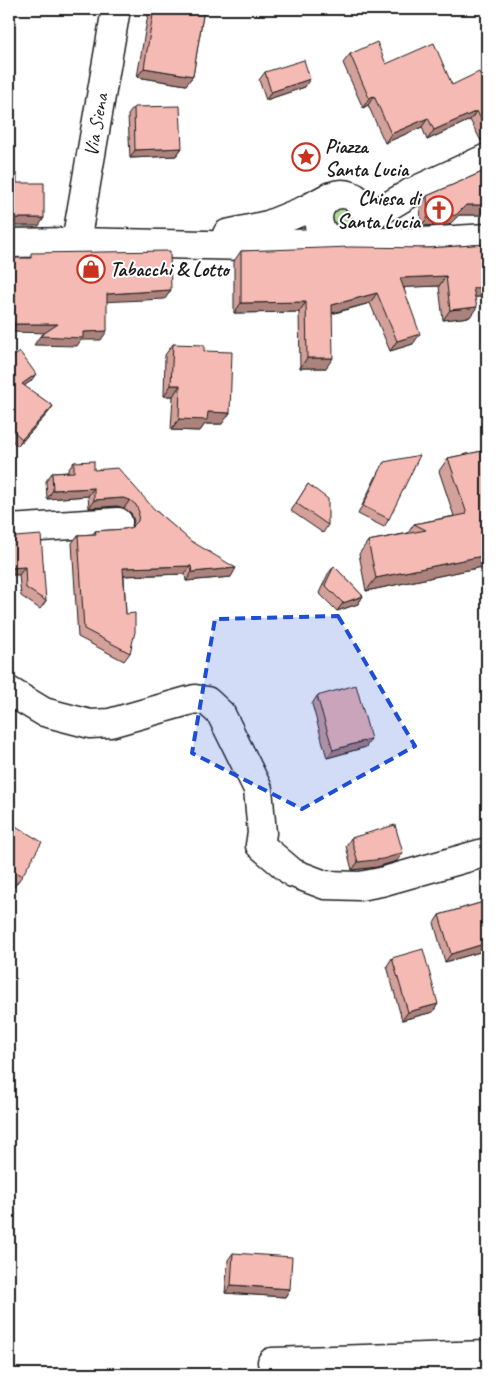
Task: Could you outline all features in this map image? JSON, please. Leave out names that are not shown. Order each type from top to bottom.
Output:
[{"type":"street","name":"Via Siena","points":[[76,242],[116,9]]},
{"type":"street","points":[[9,243],[76,242],[248,246],[351,220],[487,158]]},
{"type":"street","points":[[181,244],[268,225],[305,210],[393,230],[421,242],[487,238]]},
{"type":"street","points":[[9,529],[118,522]]},
{"type":"street","points":[[9,691],[44,712],[90,724],[110,723],[195,699],[208,702],[221,714],[258,789],[262,833],[260,845],[293,873],[324,885],[360,886],[381,882],[487,852]]},
{"type":"street","points":[[272,1362],[487,1355]]},
{"type":"highlighted area","points":[[338,616],[415,746],[302,809],[192,753],[215,619]]},
{"type":"green space","points":[[343,206],[351,210],[356,218],[355,227],[352,231],[331,229],[329,225],[329,217],[332,211]]},
{"type":"building","points":[[154,9],[204,9],[193,76],[144,68]]},
{"type":"building","points":[[377,42],[386,64],[434,43],[452,85],[479,72],[487,88],[487,132],[477,111],[434,130],[428,118],[391,134],[374,96],[369,98],[350,54]]},
{"type":"building","points":[[304,60],[310,79],[271,92],[265,72]]},
{"type":"building","points":[[180,106],[182,148],[135,150],[134,107]]},
{"type":"building","points":[[487,170],[487,205],[466,205],[456,215],[428,217],[427,196]]},
{"type":"building","points":[[9,174],[17,174],[17,183],[44,183],[44,218],[9,218]]},
{"type":"building","points":[[487,244],[487,287],[473,288],[477,307],[450,310],[446,276],[400,278],[420,334],[397,341],[377,293],[332,305],[333,358],[307,358],[306,302],[241,303],[241,251],[350,247],[429,248]]},
{"type":"building","points":[[170,251],[171,290],[107,294],[107,331],[83,332],[83,338],[40,336],[58,324],[9,324],[9,258],[31,258],[31,253]]},
{"type":"building","points":[[173,344],[204,345],[204,351],[232,352],[230,413],[208,412],[207,420],[179,419],[180,385],[171,385]]},
{"type":"building","points":[[20,352],[36,374],[22,384],[53,406],[22,439],[9,427],[9,360]]},
{"type":"building","points":[[487,450],[487,555],[376,578],[368,541],[426,530],[414,524],[467,514],[448,458]]},
{"type":"building","points":[[420,455],[389,519],[363,506],[384,462]]},
{"type":"building","points":[[94,461],[94,470],[118,468],[155,510],[191,541],[236,568],[192,572],[191,566],[123,568],[126,614],[135,613],[135,632],[130,653],[84,629],[78,535],[96,534],[95,531],[132,527],[138,521],[139,512],[136,505],[130,500],[123,498],[94,500],[94,488],[53,490],[52,473],[74,472],[74,462]]},
{"type":"building","points":[[308,484],[328,499],[328,525],[296,503]]},
{"type":"building","points":[[9,534],[15,537],[41,535],[46,601],[26,588],[25,567],[9,568]]},
{"type":"building","points":[[334,566],[363,596],[343,603],[325,585]]},
{"type":"building","points":[[356,685],[371,739],[333,750],[317,696]]},
{"type":"building","points":[[9,822],[42,842],[22,876],[9,868]]},
{"type":"building","points":[[395,825],[403,853],[383,859],[358,862],[351,838]]},
{"type":"building","points":[[487,901],[487,943],[451,954],[439,915]]},
{"type":"building","points":[[423,949],[438,1004],[408,1012],[392,958]]},
{"type":"building","points":[[233,1253],[292,1257],[290,1289],[231,1285]]},
{"type":"place","name":"Piazza Santa Lucia","points":[[306,157]]},
{"type":"place","name":"Chiesa di Santa Lucia","points":[[439,210]]},
{"type":"place","name":"Tabacchi & Lotto","points":[[91,269]]}]
